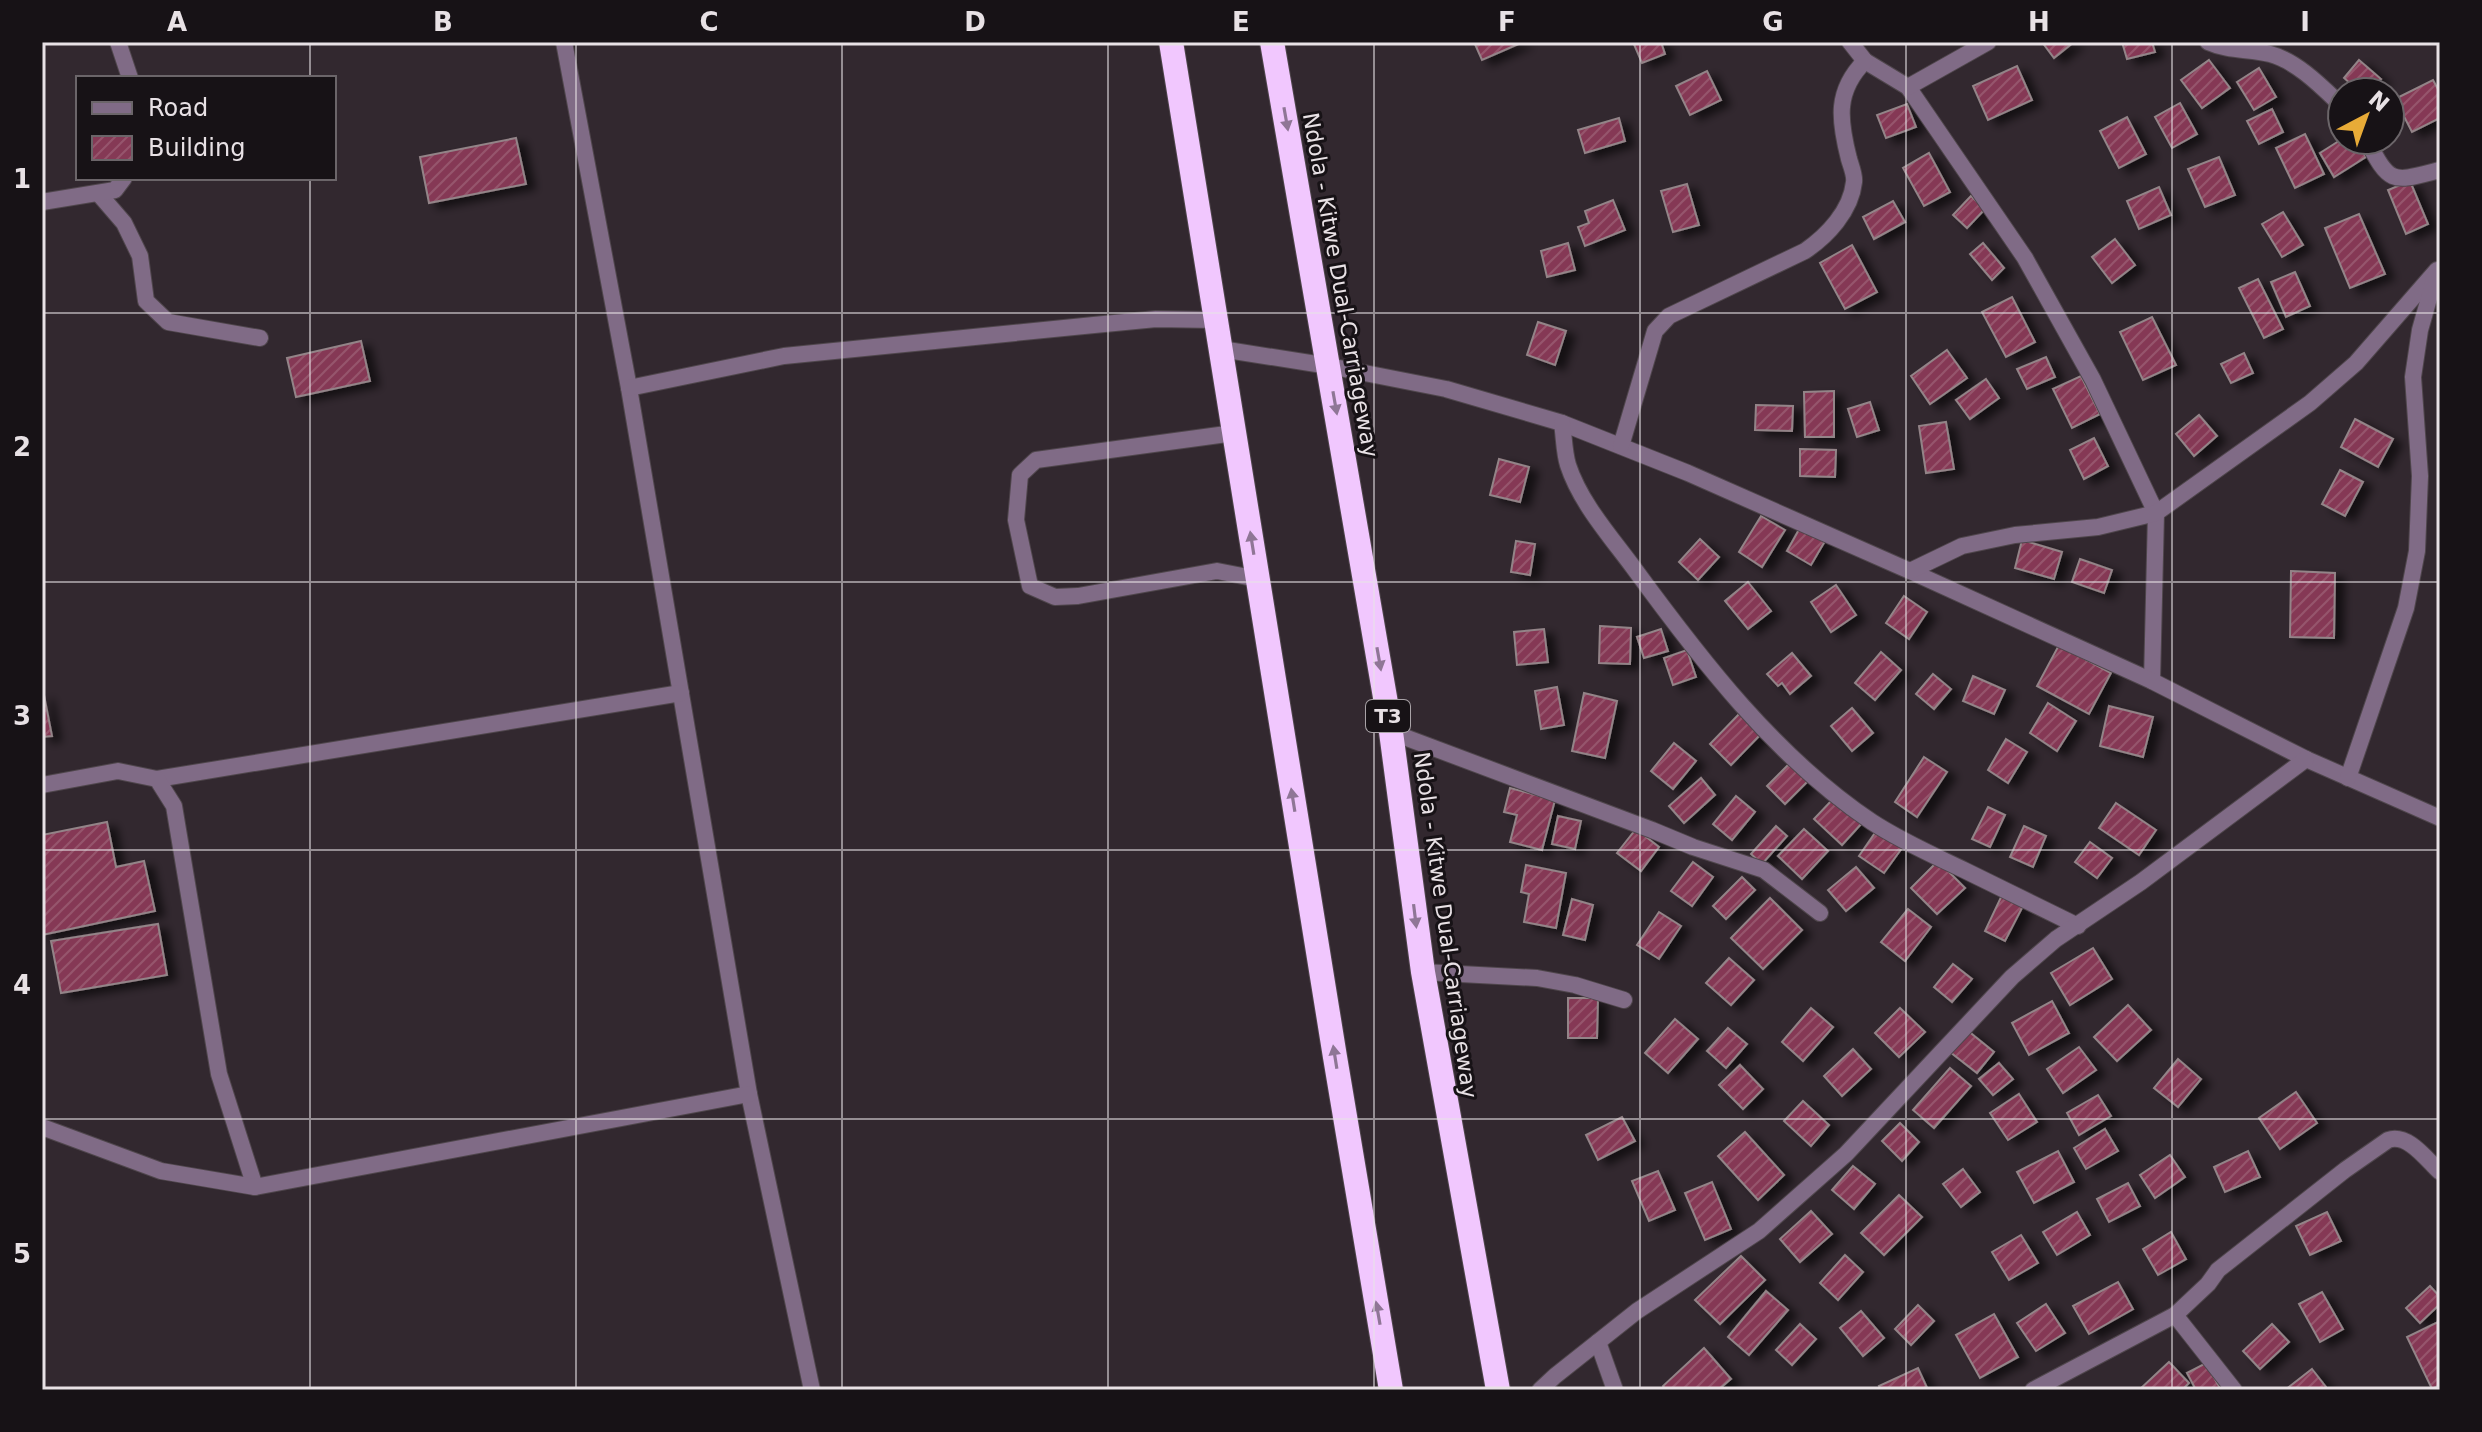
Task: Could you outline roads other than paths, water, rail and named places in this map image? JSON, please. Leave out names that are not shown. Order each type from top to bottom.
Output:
[{"type":"highway","points":[[1171,42],[1391,1390]]},
{"type":"highway","name":"Ndola - Kitwe Dual-Carriageway","points":[[1272,42],[1391,732],[1423,972],[1498,1390]]},
{"type":"street","points":[[118,42],[129,76]]},
{"type":"street","points":[[564,42],[629,388],[749,1094],[812,1390]]},
{"type":"street","points":[[1850,42],[1865,61],[1908,87],[2025,258],[2093,380],[2156,513],[2152,681]]},
{"type":"street","points":[[1908,87],[1988,42]]},
{"type":"street","points":[[2208,42],[2223,48],[2274,55],[2299,70],[2326,93]]},
{"type":"street","points":[[1621,446],[1655,331],[1669,316],[1805,251],[1821,240],[1843,211],[1855,180],[1841,116],[1850,76],[1865,61]]},
{"type":"street","points":[[2375,156],[2391,177],[2397,179],[2440,170]]},
{"type":"street","points":[[42,202],[115,190],[122,180]]},
{"type":"street","points":[[99,194],[124,223],[140,256],[146,301],[168,322],[260,338]]},
{"type":"street","points":[[1910,571],[1962,546],[2015,535],[2098,527],[2156,513],[2310,403],[2356,363],[2439,267]]},
{"type":"street","points":[[2348,778],[2406,608],[2417,551],[2420,476],[2413,377],[2420,330],[2439,267]]},
{"type":"street","points":[[629,388],[784,356],[1156,319],[1216,320]]},
{"type":"street","points":[[1221,349],[1446,389],[1562,423],[1702,479],[1910,571],[2152,681],[2306,759],[2440,818]]},
{"type":"street","points":[[1562,423],[1568,464],[1582,493],[1608,533],[1673,623],[1717,677],[1784,748],[1826,788],[1873,823],[1925,852],[2078,926]]},
{"type":"street","points":[[1234,433],[1036,460],[1020,475],[1016,520],[1030,586],[1055,597],[1078,596],[1217,571],[1258,579]]},
{"type":"street","points":[[42,785],[118,771],[157,779],[681,693]]},
{"type":"street","points":[[1391,732],[1693,847],[1764,870],[1820,913]]},
{"type":"street","points":[[1540,1390],[1637,1311],[1759,1231],[1846,1154],[2012,977],[2056,939],[2306,759]]},
{"type":"street","points":[[157,779],[174,806],[219,1074],[255,1187]]},
{"type":"street","points":[[1423,972],[1537,978],[1575,985],[1624,1000]]},
{"type":"street","points":[[42,1127],[161,1171],[255,1187],[749,1094]]},
{"type":"street","points":[[2033,1390],[2175,1315],[2208,1284],[2218,1270],[2388,1140],[2395,1137],[2404,1139],[2440,1172]]},
{"type":"street","points":[[2175,1315],[2234,1390]]},
{"type":"street","points":[[1598,1342],[1615,1390]]}]
